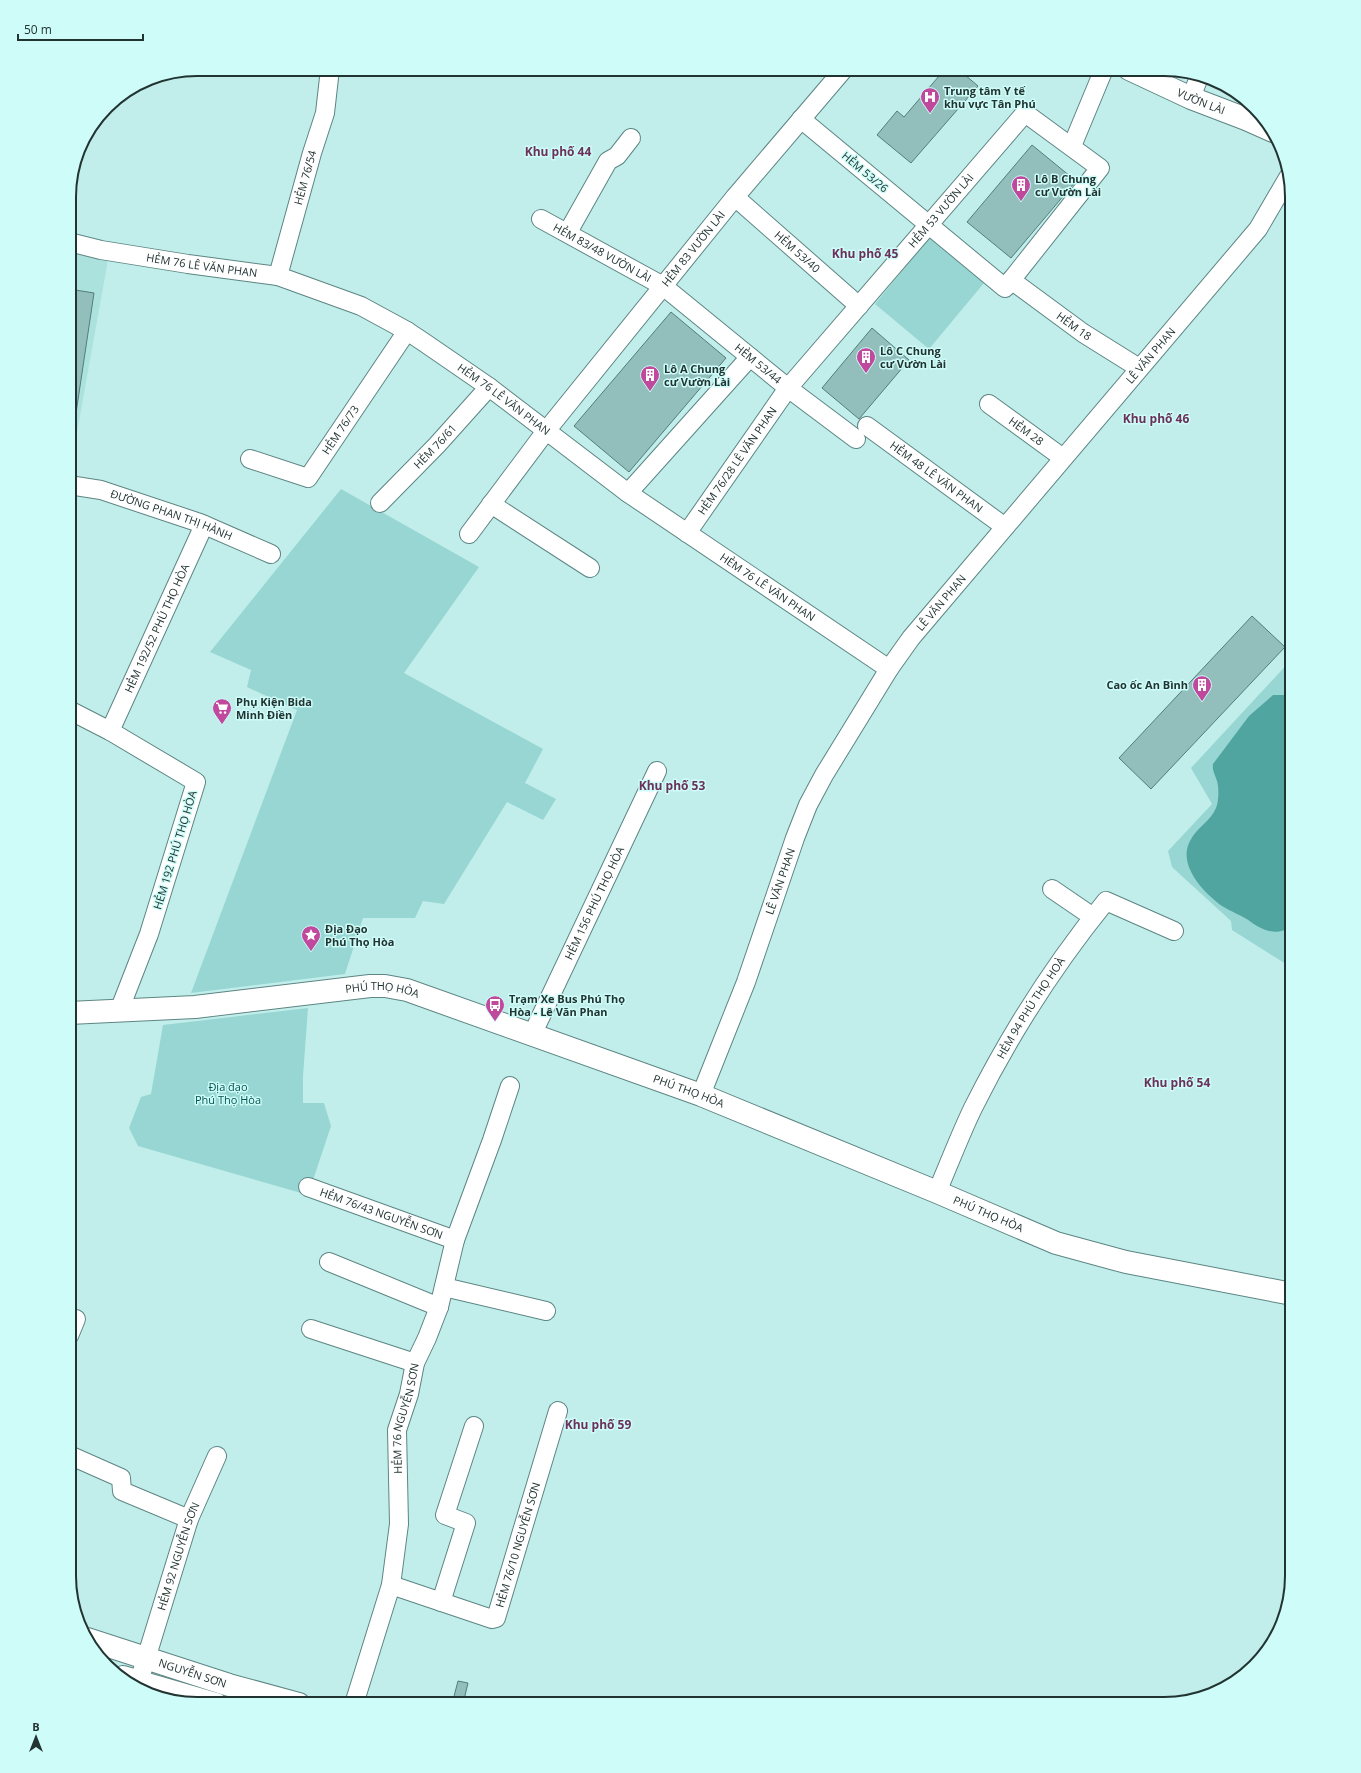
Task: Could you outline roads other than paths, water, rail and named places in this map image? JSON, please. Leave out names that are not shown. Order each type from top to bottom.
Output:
[{"type":"street","name":"HẺM 76/54","points":[[278,276],[312,153],[325,113],[330,76]]},
{"type":"street","name":"HẺM 83 VƯỜN LÀI","points":[[469,534],[546,430],[735,197],[838,76]]},
{"type":"street","points":[[1072,146],[1101,76]]},
{"type":"street","name":"VƯỜN LÀI","points":[[1144,76],[1191,98],[1248,113],[1257,120]]},
{"type":"street","points":[[1191,98],[1198,81]]},
{"type":"street","name":"HẺM 53 VƯỜN LÀI","points":[[788,388],[1025,113],[1100,168],[1003,280]]},
{"type":"street","name":"HẺM 53/26","points":[[801,119],[929,225],[1003,280]]},
{"type":"street","points":[[568,232],[608,162],[617,156],[631,138]]},
{"type":"street","name":"LÊ VĂN PHAN","points":[[701,1095],[746,982],[795,838],[808,805],[824,775],[889,669],[911,638],[1258,229],[1284,184]]},
{"type":"street","name":"HẺM 53/40","points":[[735,197],[859,306]]},
{"type":"street","name":"HẺM 83/48 VƯỜN LÀI","points":[[541,219],[568,232],[663,286]]},
{"type":"street","name":"HẺM 76 LÊ VĂN PHAN","points":[[76,244],[101,250],[172,262],[278,276],[361,306],[407,331],[489,388],[628,493],[889,669]]},
{"type":"street","name":"HẺM 18","points":[[1003,280],[1139,368]]},
{"type":"street","name":"HẺM 53/44","points":[[663,286],[788,388],[862,433]]},
{"type":"street","name":"HẺM 76/73","points":[[250,459],[308,478],[407,331]]},
{"type":"street","points":[[628,493],[750,357]]},
{"type":"street","name":"HẺM 76/61","points":[[380,503],[437,445],[489,388]]},
{"type":"street","name":"HẺM 76/28 LÊ VĂN PHAN","points":[[687,533],[788,388]]},
{"type":"street","name":"HẺM 28","points":[[989,404],[1063,458]]},
{"type":"street","name":"HẺM 48 LÊ VĂN PHAN","points":[[862,433],[1005,527]]},
{"type":"street","name":"ĐƯỜNG PHAN THỊ HÀNH","points":[[76,486],[100,490],[204,525],[270,554]]},
{"type":"street","points":[[492,504],[590,568]]},
{"type":"street","name":"HẺM 192/52 PHÚ THỌ HÒA","points":[[110,731],[204,525]]},
{"type":"street","name":"HẺM 192 PHÚ THỌ HÒA","points":[[76,714],[110,731],[196,782],[149,934],[119,1010]]},
{"type":"street","name":"HẺM 156 PHÚ THỌ HÒA","points":[[532,1035],[657,771]]},
{"type":"street","points":[[1052,889],[1093,917]]},
{"type":"street","name":"HẺM 94 PHÚ THỌ HOÀ","points":[[937,1192],[972,1109],[1020,1022],[1065,953],[1106,901],[1174,931]]},
{"type":"street","name":"PHÚ THỌ HÒA","points":[[76,1013],[217,1005],[377,986],[407,990],[701,1095],[937,1192],[1056,1243],[1147,1266],[1285,1293]]},
{"type":"street","name":"HẺM 76 NGUYỄN SƠN","points":[[356,1697],[391,1585],[399,1524],[397,1430],[409,1394],[415,1363],[439,1307],[455,1240],[492,1140],[510,1086]]},
{"type":"street","name":"HẺM 76/43 NGUYỄN SƠN","points":[[308,1187],[455,1240]]},
{"type":"street","points":[[329,1262],[439,1307]]},
{"type":"street","points":[[444,1287],[546,1311]]},
{"type":"street","points":[[311,1329],[415,1363]]},
{"type":"street","name":"HẺM 76/10 NGUYỄN SƠN","points":[[391,1585],[492,1619],[496,1618],[558,1411]]},
{"type":"street","points":[[441,1602],[466,1523],[445,1515],[474,1426]]},
{"type":"street","name":"HẺM 92 NGUYỄN SƠN","points":[[134,1680],[145,1659],[190,1519],[217,1456]]},
{"type":"street","points":[[76,1458],[121,1478],[122,1492],[190,1519]]},
{"type":"street","name":"NGUYỄN SƠN","points":[[95,1642],[145,1659],[273,1697]]},
{"type":"street","name":"NGUYỄN SƠN","points":[[142,1684],[187,1696]]},
{"type":"place","name":"Trung tâm Y tế khu vực Tân Phú","points":[[930,114]]},
{"type":"place","name":"Lô B Chung cư Vườn Lài","points":[[1021,202]]},
{"type":"place","name":"Lô C Chung cư Vườn Lài","points":[[866,374]]},
{"type":"place","name":"Lô A Chung cư Vườn Lài","points":[[650,392]]},
{"type":"place","name":"Cao ốc An Bình","points":[[1202,702]]},
{"type":"place","name":"Phụ Kiện Bida Minh Điền","points":[[222,725]]},
{"type":"place","name":"Địa Đạo Phú Thọ Hòa","points":[[311,952]]},
{"type":"place","name":"Trạm Xe Bus Phú Thọ Hòa - Lê Văn Phan","points":[[495,1022]]},
{"type":"district","name":"Khu phố 44","points":[[558,152]]},
{"type":"district","name":"Khu phố 45","points":[[865,254]]},
{"type":"district","name":"Khu phố 46","points":[[1156,419]]},
{"type":"district","name":"Khu phố 53","points":[[672,786]]},
{"type":"district","name":"Khu phố 54","points":[[1177,1083]]},
{"type":"district","name":"Khu phố 59","points":[[598,1425]]},
{"type":"park label","name":"Địa đạo Phú Thọ Hòa","points":[[228,1093]]}]
